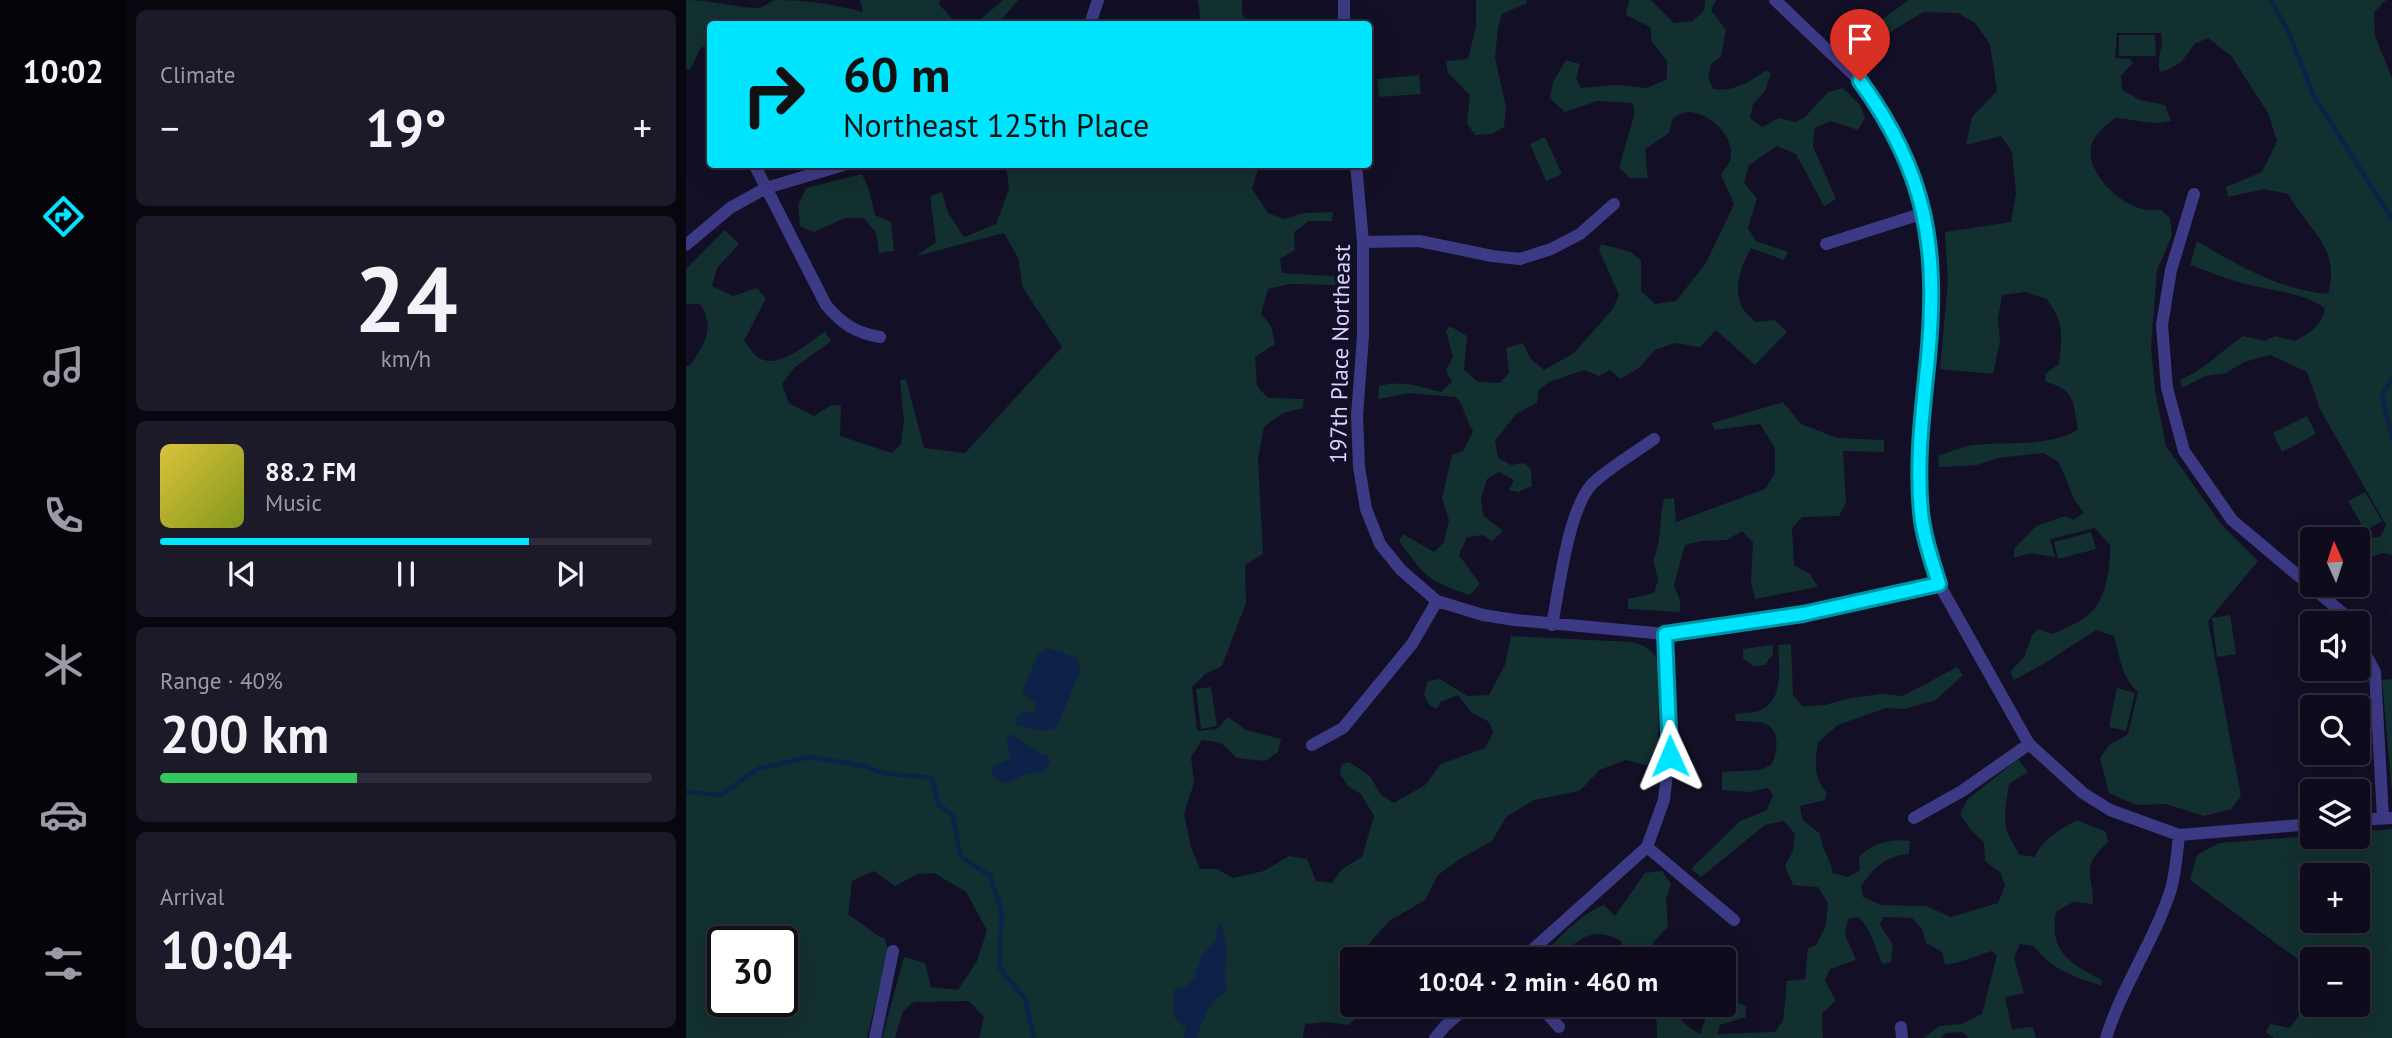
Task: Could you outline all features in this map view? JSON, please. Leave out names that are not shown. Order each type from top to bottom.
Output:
[{"type":"street","points":[[1091,21],[1098,0]]},
{"type":"street","points":[[1344,0],[1344,21]]},
{"type":"street","points":[[1775,0],[1860,81],[1892,129],[1906,158],[1924,213],[1930,254],[1931,289],[1919,472],[1921,514],[1939,584],[2029,744],[2083,793],[2110,810],[2179,835],[2300,825]]},
{"type":"street","points":[[756,168],[826,305],[840,321],[860,333],[880,337]]},
{"type":"street","points":[[686,245],[730,208],[766,188],[834,168]]},
{"type":"street","name":"197th Place Northeast","points":[[1356,168],[1363,242],[1363,336],[1357,416],[1359,467],[1366,509],[1380,544],[1401,570],[1437,601]]},
{"type":"street","points":[[2193,194],[2171,270],[2162,325],[2167,388],[2184,452],[2232,520],[2340,611]]},
{"type":"street","points":[[1363,242],[1419,242],[1520,259],[1551,250],[1580,234],[1614,204]]},
{"type":"street","points":[[1826,244],[1924,213]]},
{"type":"street","points":[[1552,625],[1573,522],[1583,498],[1592,484],[1654,439]]},
{"type":"street","points":[[1312,745],[1343,728],[1412,644],[1437,601],[1483,615],[1552,625],[1665,634],[1803,614],[1939,584]]},
{"type":"street","points":[[1535,947],[1647,847],[1664,800],[1670,756],[1665,634]]},
{"type":"street","points":[[2370,663],[2375,673],[2388,818],[2370,819]]},
{"type":"street","points":[[1914,818],[1962,791],[2029,744]]},
{"type":"street","points":[[2106,1038],[2124,990],[2170,890],[2176,870],[2179,835]]},
{"type":"street","points":[[1647,847],[1734,920]]},
{"type":"street","points":[[875,1038],[892,951]]},
{"type":"street","points":[[1436,1038],[1455,1017]]},
{"type":"street","points":[[1550,1017],[1559,1027]]},
{"type":"green space","points":[[686,0],[757,8],[776,0],[798,1],[863,12],[860,0],[940,0],[939,4],[954,21],[707,21],[707,45],[700,49],[690,70],[686,69]]},
{"type":"green space","points":[[1003,0],[1018,0],[1000,21],[978,21]]},
{"type":"green space","points":[[1198,0],[1242,0],[1242,13],[1246,21],[1201,21]]},
{"type":"green space","points":[[1476,0],[1526,0],[1527,3],[1502,14],[1498,27],[1495,58],[1506,107],[1504,127],[1492,134],[1475,135],[1467,123],[1470,95],[1448,73],[1446,61],[1468,59],[1476,27]]},
{"type":"green space","points":[[1629,0],[1651,0],[1674,23],[1693,21],[1704,10],[1705,0],[1716,0],[1711,10],[1726,30],[1721,57],[1712,63],[1708,77],[1713,89],[1720,90],[1734,88],[1767,70],[1771,74],[1765,91],[1753,104],[1750,118],[1762,127],[1779,118],[1795,122],[1804,118],[1828,92],[1843,88],[1860,105],[1865,118],[1858,130],[1831,121],[1815,128],[1813,146],[1836,199],[1824,206],[1796,154],[1777,146],[1749,165],[1744,183],[1757,198],[1748,228],[1756,241],[1788,252],[1784,260],[1751,248],[1741,270],[1738,294],[1744,311],[1756,322],[1775,320],[1787,332],[1755,365],[1716,330],[1700,347],[1675,343],[1655,350],[1639,368],[1620,379],[1610,370],[1599,376],[1584,370],[1549,382],[1538,391],[1537,403],[1516,414],[1495,441],[1498,458],[1511,465],[1524,463],[1531,469],[1532,486],[1518,492],[1509,490],[1514,480],[1499,472],[1487,479],[1481,498],[1483,515],[1503,531],[1492,541],[1483,535],[1467,537],[1459,555],[1480,584],[1470,595],[1444,586],[1428,576],[1399,541],[1403,534],[1434,552],[1444,542],[1449,520],[1442,498],[1452,455],[1463,451],[1473,431],[1456,397],[1410,393],[1378,399],[1379,386],[1403,384],[1441,392],[1452,382],[1446,370],[1453,357],[1446,331],[1450,326],[1467,336],[1464,370],[1478,382],[1500,383],[1509,373],[1506,348],[1523,343],[1531,359],[1544,370],[1574,353],[1612,310],[1619,295],[1599,250],[1601,244],[1631,252],[1641,261],[1641,291],[1655,304],[1676,301],[1706,263],[1734,204],[1721,175],[1730,161],[1729,144],[1720,128],[1705,116],[1688,112],[1673,118],[1669,133],[1645,149],[1648,178],[1630,178],[1619,168],[1635,112],[1632,103],[1597,101],[1565,112],[1550,98],[1553,82],[1566,60],[1580,64],[1576,78],[1581,88],[1617,85],[1647,88],[1667,79],[1667,61],[1652,42],[1650,27],[1626,15]]},
{"type":"green space","points":[[1909,0],[2386,0],[2374,12],[2375,36],[2392,78],[2392,555],[2383,553],[2370,557],[2370,538],[2380,537],[2386,525],[2320,409],[2307,372],[2270,355],[2244,362],[2226,373],[2205,376],[2182,388],[2180,380],[2205,366],[2243,336],[2265,341],[2275,336],[2295,341],[2314,329],[2325,308],[2295,295],[2242,283],[2190,265],[2197,241],[2276,282],[2310,292],[2328,294],[2331,278],[2327,252],[2288,194],[2264,189],[2228,197],[2226,187],[2262,172],[2277,141],[2268,113],[2232,57],[2208,38],[2194,44],[2176,65],[2160,72],[2161,33],[2117,33],[2115,58],[2130,59],[2133,63],[2121,76],[2122,90],[2140,100],[2165,105],[2171,121],[2150,123],[2115,118],[2097,134],[2091,147],[2093,166],[2113,193],[2131,205],[2144,210],[2161,210],[2170,218],[2172,236],[2157,270],[2151,347],[2155,390],[2166,446],[2221,524],[2258,561],[2208,621],[2241,796],[2231,809],[2204,816],[2165,804],[2136,805],[2109,793],[2100,758],[2109,745],[2128,734],[2138,692],[2125,673],[2114,636],[2096,630],[2014,680],[2010,672],[2024,657],[2032,635],[2038,629],[2053,634],[2081,620],[2095,608],[2103,594],[2110,560],[2110,545],[2095,528],[2050,539],[2055,557],[2030,553],[2014,558],[2014,549],[2036,526],[2065,516],[2073,520],[2084,513],[2074,499],[2059,462],[2043,453],[1998,458],[1977,465],[1939,467],[1938,456],[1966,447],[2040,442],[2078,430],[2074,405],[2068,394],[2056,385],[2046,382],[2045,374],[2059,364],[2059,323],[2047,299],[2025,292],[2002,295],[1998,319],[2000,342],[1993,374],[1940,369],[1948,281],[1945,232],[2011,222],[2016,193],[2012,152],[2001,136],[1966,145],[1972,117],[1997,91],[1990,44],[1975,23],[1958,13],[1923,12],[1866,47],[1856,38]]},
{"type":"green space","points":[[2119,35],[2155,35],[2156,56],[2119,56]]},
{"type":"green space","points":[[1419,75],[1421,94],[1379,97],[1377,79]]},
{"type":"green space","points":[[1545,137],[1562,174],[1546,181],[1530,144]]},
{"type":"green space","points":[[1006,168],[1258,168],[1252,189],[1268,213],[1284,219],[1304,213],[1333,212],[1332,221],[1309,221],[1294,232],[1295,250],[1280,259],[1282,273],[1347,277],[1347,285],[1289,284],[1268,289],[1261,314],[1271,326],[1275,344],[1255,357],[1257,386],[1268,398],[1304,399],[1303,408],[1283,413],[1264,427],[1258,458],[1263,554],[1245,565],[1246,603],[1222,666],[1205,674],[1192,687],[1197,731],[1217,729],[1228,717],[1246,730],[1281,739],[1278,752],[1265,761],[1237,758],[1221,743],[1202,740],[1191,757],[1194,783],[1184,814],[1191,847],[1200,869],[1217,869],[1233,878],[1264,871],[1289,856],[1307,859],[1316,881],[1332,883],[1342,869],[1362,857],[1374,816],[1361,794],[1348,786],[1340,774],[1341,765],[1349,762],[1370,776],[1381,795],[1394,803],[1425,785],[1441,764],[1485,748],[1493,733],[1489,722],[1471,712],[1458,695],[1440,702],[1437,709],[1429,705],[1424,694],[1428,681],[1440,679],[1467,696],[1489,695],[1505,665],[1511,636],[1632,642],[1642,645],[1656,656],[1659,666],[1658,768],[1626,760],[1600,770],[1579,791],[1534,800],[1506,817],[1492,841],[1438,875],[1425,900],[1389,921],[1366,947],[1340,947],[1340,1017],[1358,1017],[1348,1025],[1327,1022],[1305,1024],[1303,1038],[979,1038],[984,1017],[969,1001],[914,1002],[903,1011],[895,1038],[882,1038],[904,957],[925,963],[931,987],[958,990],[977,961],[987,930],[966,892],[934,873],[918,874],[895,886],[874,871],[852,881],[848,915],[885,939],[888,951],[867,1038],[686,1038],[686,366],[690,366],[700,350],[708,329],[700,304],[686,304],[686,269],[725,230],[739,244],[717,268],[712,286],[733,296],[757,288],[766,298],[744,341],[755,355],[763,360],[772,361],[791,355],[825,331],[831,341],[794,368],[782,384],[789,403],[814,416],[832,405],[841,406],[840,436],[892,453],[901,444],[904,420],[900,380],[906,379],[924,448],[965,453],[1062,347],[1023,288],[1018,258],[1004,233],[916,256],[936,242],[930,196],[942,192],[948,213],[964,237],[996,224],[1009,189]]},
{"type":"green space","points":[[862,174],[875,215],[891,222],[894,251],[879,253],[876,233],[864,218],[845,218],[814,232],[800,226],[798,205],[806,188]]},
{"type":"green space","points":[[1783,402],[1801,424],[1837,438],[1884,440],[1884,452],[1843,451],[1846,503],[1839,516],[1802,517],[1792,528],[1794,565],[1810,574],[1818,587],[1755,599],[1751,582],[1753,542],[1742,531],[1727,540],[1685,545],[1674,585],[1680,600],[1680,612],[1628,609],[1628,599],[1654,593],[1658,579],[1653,560],[1658,545],[1664,499],[1674,498],[1676,522],[1765,489],[1775,473],[1775,448],[1760,424],[1714,430],[1712,423]]},
{"type":"green space","points":[[2307,416],[2316,434],[2282,452],[2273,433]]},
{"type":"green space","points":[[2365,492],[2382,521],[2370,528],[2363,527],[2348,501]]},
{"type":"green space","points":[[2091,532],[2096,549],[2058,559],[2054,542]]},
{"type":"green space","points":[[2230,615],[2236,654],[2217,657],[2212,618]]},
{"type":"green space","points":[[1791,644],[1793,695],[1802,706],[1825,705],[1850,698],[1882,694],[1903,696],[1957,667],[1963,675],[1936,700],[1904,709],[1886,708],[1838,725],[1818,742],[1817,775],[1827,793],[1825,800],[1800,806],[1802,819],[1820,834],[1833,873],[1848,877],[1860,870],[1859,857],[1876,845],[1896,840],[1910,841],[1909,854],[1887,860],[1871,873],[1861,886],[1863,897],[1882,905],[1926,906],[1951,917],[1998,903],[2005,885],[2000,872],[1985,861],[1984,842],[1960,814],[1967,800],[2018,759],[2028,772],[2009,784],[2005,821],[2009,836],[2020,855],[2035,857],[2047,840],[2077,820],[2106,832],[2108,842],[2091,865],[2093,904],[2073,902],[2056,912],[2055,926],[2056,938],[2064,955],[2102,980],[2101,986],[2056,967],[2034,946],[2020,944],[2014,958],[2024,993],[2005,997],[2012,1029],[2033,1027],[2036,1038],[1969,1038],[1963,1032],[1946,1033],[1941,1038],[1924,1038],[1939,1026],[1961,1024],[1982,1014],[1997,955],[1991,951],[1945,965],[1942,952],[1926,943],[1922,929],[1912,918],[1883,917],[1880,925],[1893,945],[1891,962],[1883,964],[1870,933],[1858,917],[1848,919],[1845,934],[1856,960],[1830,969],[1825,981],[1836,1001],[1822,1013],[1823,1038],[1657,1038],[1655,1017],[1680,1017],[1700,1034],[1705,1017],[1736,1017],[1736,1002],[1746,1006],[1746,1017],[1720,1025],[1717,1034],[1775,1032],[1783,1020],[1787,981],[1805,979],[1808,948],[1816,945],[1826,925],[1828,903],[1818,887],[1793,885],[1785,866],[1793,851],[1795,834],[1784,821],[1765,825],[1701,877],[1691,869],[1740,821],[1767,810],[1773,795],[1768,788],[1749,792],[1722,790],[1722,772],[1760,770],[1771,765],[1777,746],[1772,728],[1760,722],[1736,721],[1735,714],[1757,711],[1770,704],[1779,680],[1778,645]]},
{"type":"green space","points":[[1773,645],[1773,654],[1765,665],[1753,666],[1743,658],[1743,649]]},
{"type":"green space","points":[[2392,679],[2392,792],[2382,680]]},
{"type":"green space","points":[[1211,687],[1217,726],[1201,729],[1196,689]]},
{"type":"green space","points":[[2117,688],[2135,693],[2126,731],[2109,727]]},
{"type":"green space","points":[[2392,829],[2392,1038],[2274,1038],[2266,1032],[2270,1024],[2290,1028],[2300,1013],[2300,1017],[2370,1017],[2370,947],[2300,947],[2300,961],[2190,880],[2197,855],[2219,843],[2300,837],[2300,849],[2370,849],[2370,831]]},
{"type":"green space","points":[[1662,871],[1671,884],[1666,899],[1668,926],[1652,947],[1622,947],[1621,941],[1595,934],[1587,936],[1572,947],[1551,947],[1569,928],[1595,909],[1604,905],[1615,916],[1645,873]]},
{"type":"water","points":[[1048,648],[1078,658],[1080,672],[1056,728],[1043,731],[1016,725],[1017,717],[1024,711],[1035,714],[1036,704],[1022,692],[1038,654]]},
{"type":"water","points":[[1011,734],[1048,755],[1050,763],[1044,771],[1029,773],[1006,783],[992,775],[991,767],[1011,759],[1006,740]]},
{"type":"water","points":[[1218,925],[1222,925],[1227,952],[1224,977],[1227,991],[1216,1000],[1208,1012],[1197,1038],[1183,1038],[1186,1029],[1174,1017],[1174,990],[1186,986],[1194,978],[1201,957],[1216,939]]},
{"type":"waterway","points":[[2271,0],[2289,33],[2314,96],[2392,219]]},
{"type":"waterway","points":[[2392,379],[2382,395],[2392,439]]},
{"type":"waterway","points":[[686,792],[721,795],[757,769],[810,757],[864,766],[883,773],[932,778],[938,804],[953,815],[960,856],[990,876],[1002,912],[999,967],[1025,999],[1034,1038]]},
{"type":"route","points":[[1670,756],[1665,634],[1803,614],[1939,584],[1921,514],[1919,472],[1931,289],[1928,233],[1906,158],[1892,129],[1860,81]]}]
